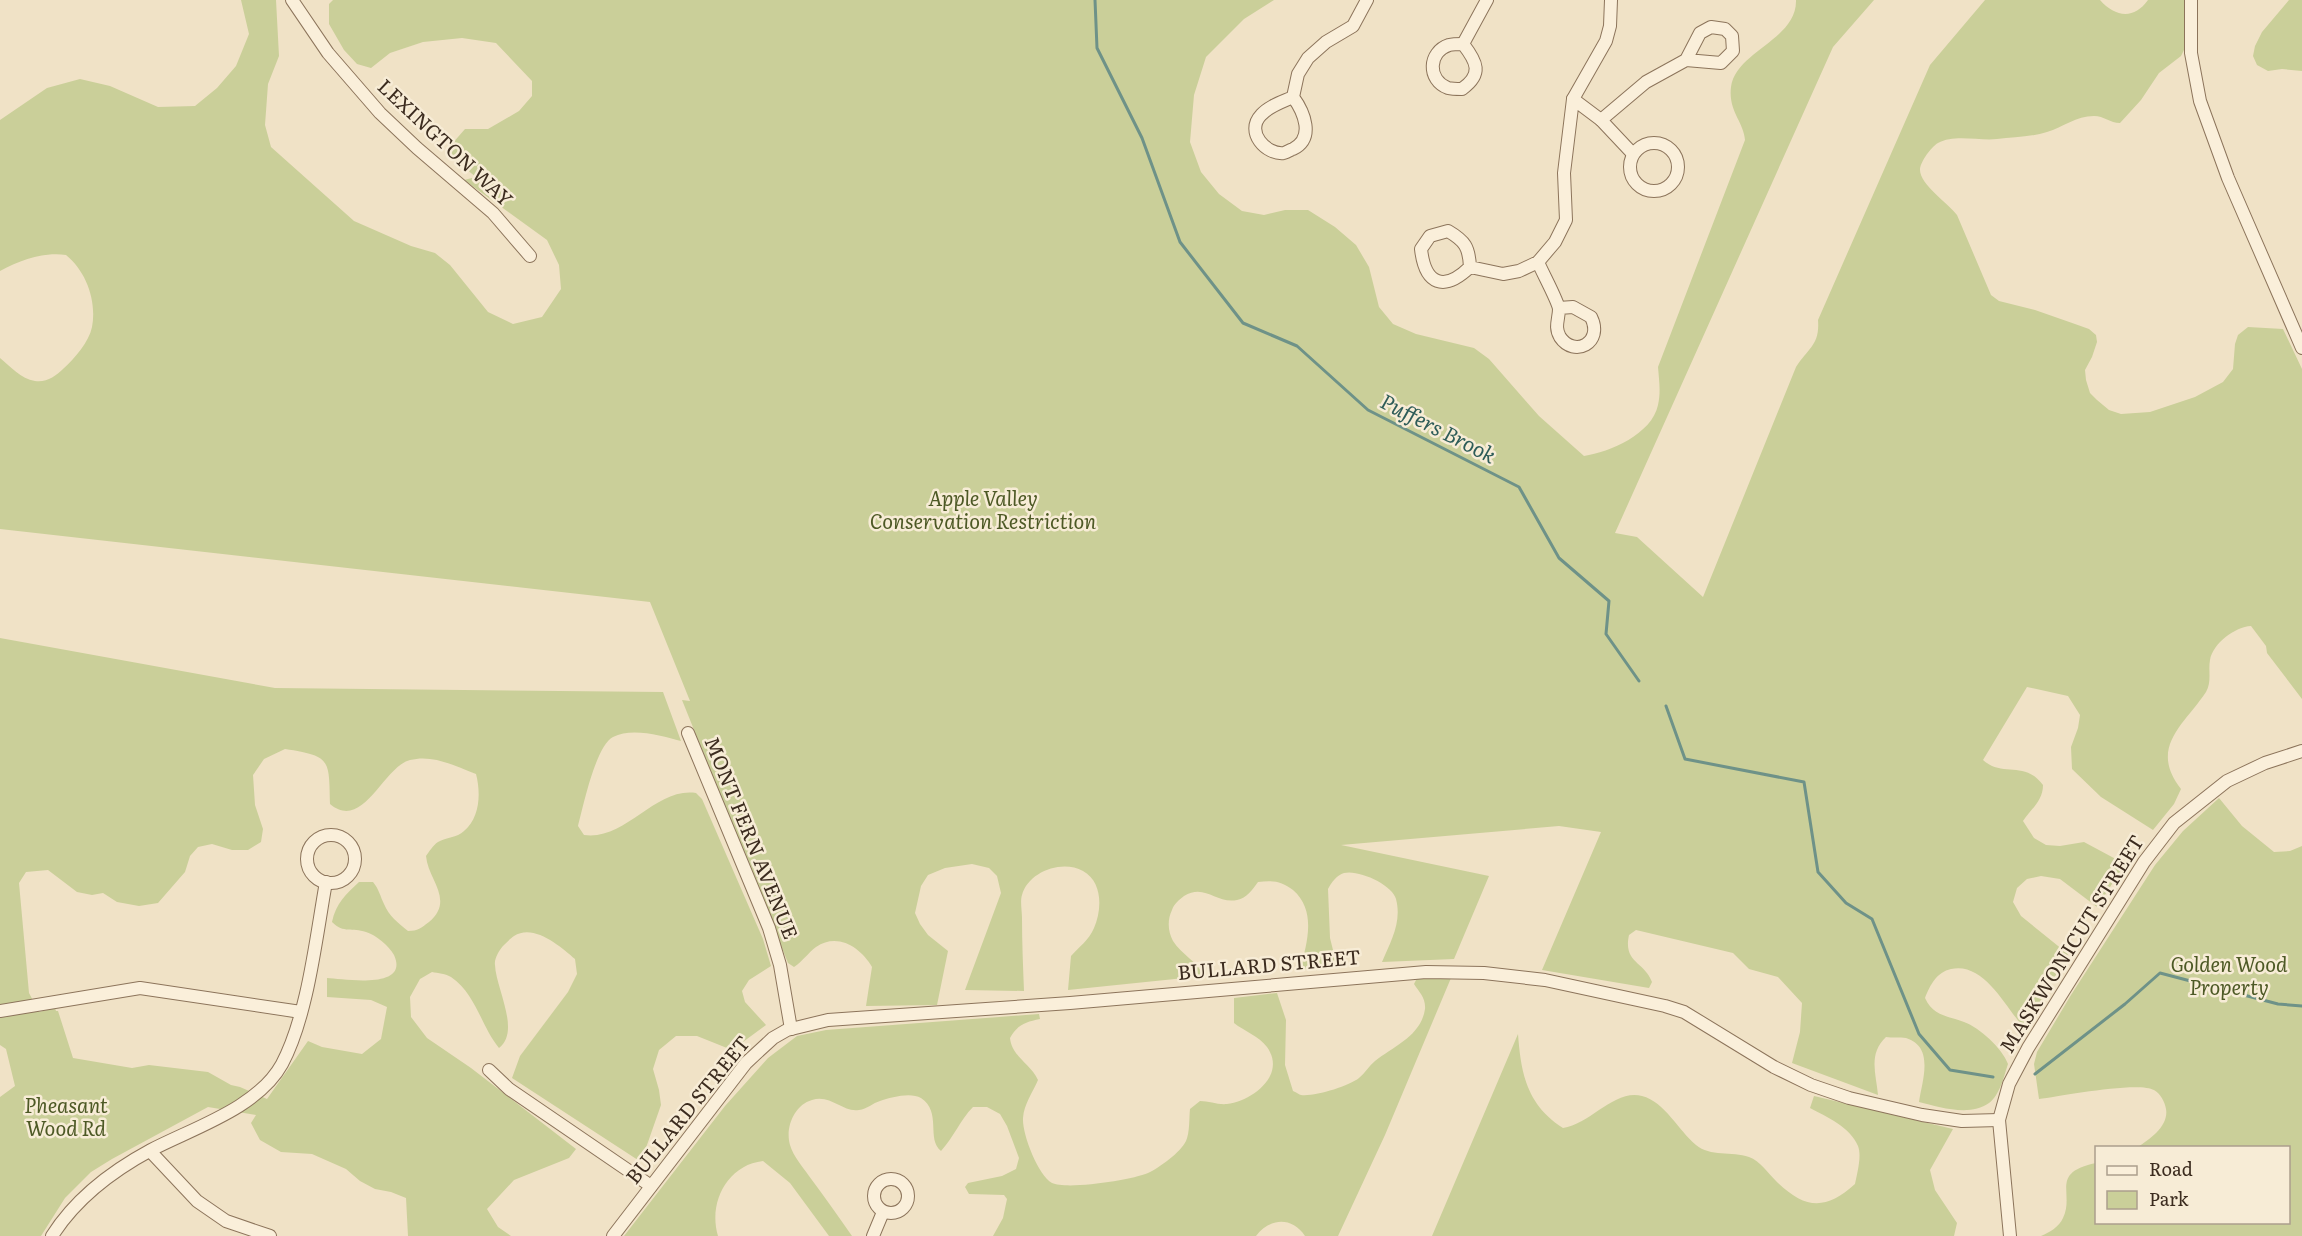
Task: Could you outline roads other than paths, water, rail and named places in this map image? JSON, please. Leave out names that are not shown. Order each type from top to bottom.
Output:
[{"type":"street","name":"LEXINGTON WAY","points":[[292,0],[328,53],[380,113],[493,213],[530,256]]},
{"type":"street","points":[[1293,97],[1274,105],[1259,116],[1256,123],[1256,135],[1259,142],[1270,150],[1285,153],[1304,140],[1306,128],[1302,111],[1293,97],[1298,74],[1308,58],[1326,42],[1353,26],[1367,0]]},
{"type":"street","points":[[1463,44],[1487,0]]},
{"type":"street","points":[[1470,267],[1503,274],[1519,271],[1538,262],[1555,242],[1566,220],[1564,173],[1572,99],[1606,41],[1610,26],[1611,0]]},
{"type":"street","points":[[2191,0],[2191,53],[2200,101],[2228,178],[2302,348]]},
{"type":"street","points":[[1601,120],[1646,82],[1686,60]]},
{"type":"street","points":[[1572,99],[1601,120],[1633,154]]},
{"type":"street","points":[[1655,143],[1669,148],[1678,162],[1677,175],[1668,188],[1653,191],[1636,184],[1631,169],[1633,154],[1641,146],[1655,143]]},
{"type":"street","points":[[1448,231],[1462,239],[1469,253],[1470,267],[1457,279],[1446,283],[1431,278],[1423,267],[1421,249],[1430,236],[1448,231]]},
{"type":"street","points":[[1538,262],[1559,308]]},
{"type":"street","name":"MONT FERN AVENUE","points":[[688,733],[769,928],[780,965],[791,1029]]},
{"type":"street","name":"MASKWONICUT STREET","points":[[2010,1236],[1999,1120],[2009,1084],[2028,1048],[2138,871],[2174,823],[2227,781],[2265,763],[2302,751]]},
{"type":"street","points":[[328,834],[339,835],[353,848],[355,856],[353,868],[349,875],[338,882],[326,882],[316,878],[309,869],[307,856],[314,841],[328,834]]},
{"type":"street","points":[[52,1236],[75,1204],[95,1186],[150,1151],[204,1125],[264,1088],[281,1065],[294,1036],[301,1012],[326,882]]},
{"type":"street","name":"BULLARD STREET","points":[[613,1236],[746,1063],[773,1038],[791,1029],[828,1020],[1070,1003],[1426,972],[1484,973],[1545,980],[1684,1012],[1774,1067],[1811,1085],[1849,1098],[1922,1115],[1962,1121],[1999,1120]]},
{"type":"street","points":[[0,1011],[140,988],[301,1012]]},
{"type":"street","points":[[489,1070],[510,1089],[651,1186]]},
{"type":"street","points":[[150,1151],[197,1201],[226,1221],[270,1236]]},
{"type":"street","points":[[873,1236],[883,1212]]},
{"type":"waterway","name":"Puffers Brook","points":[[1095,0],[1097,48],[1142,138],[1180,242],[1243,323],[1297,346],[1368,410],[1519,487],[1559,558],[1609,601],[1606,634],[1639,681]]},
{"type":"waterway","points":[[1666,706],[1685,759],[1804,782],[1818,872],[1846,903],[1872,919],[1919,1034],[1950,1070],[1993,1077]]},
{"type":"waterway","points":[[2035,1074],[2125,1004],[2160,973],[2278,1004],[2302,1006]]},
{"type":"park label","name":"Apple Valley Conservation Restriction","points":[[983,510]]},
{"type":"park label","name":"Golden Wood Property","points":[[2229,976]]},
{"type":"park label","name":"Pheasant Wood Rd","points":[[66,1118]]}]
